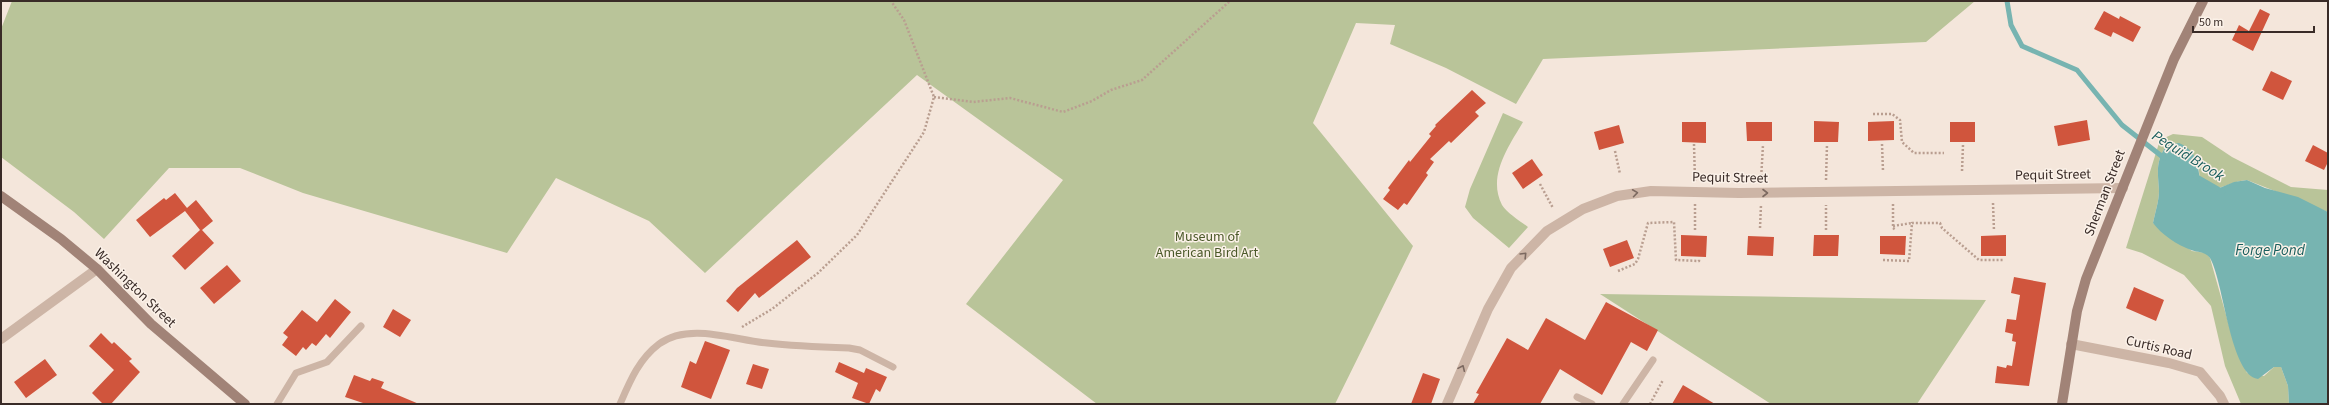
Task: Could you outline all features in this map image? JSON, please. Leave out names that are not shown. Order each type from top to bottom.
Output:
[{"type":"main road","name":"Sherman Street","points":[[2062,404],[2071,344],[2086,279],[2174,59],[2203,1]]},
{"type":"main road","name":"Washington Street","points":[[1,196],[61,239],[97,269],[151,324],[245,404]]},
{"type":"street","name":"Pequit Street","points":[[1447,404],[1488,309],[1511,268],[1546,231],[1583,209],[1617,196],[1650,191],[1802,193],[2123,188]]},
{"type":"street","points":[[1,339],[97,269]]},
{"type":"street","name":"Curtis Road","points":[[2071,344],[2169,363],[2200,372],[2220,396],[2224,404]]},
{"type":"lane","points":[[277,404],[296,373],[327,362],[361,326]]},
{"type":"lane","points":[[620,404],[643,358],[660,343],[676,336],[694,334],[727,336],[760,342],[860,350],[893,367]]},
{"type":"lane","points":[[1623,404],[1652,360]]},
{"type":"lane","points":[[1577,397],[1592,404]]},
{"type":"path","points":[[727,336],[772,309],[818,273],[857,235],[924,132],[934,97],[904,20],[891,1]]},
{"type":"path","points":[[934,97],[974,102],[1010,98],[1063,112],[1092,101],[1111,90],[1142,80],[1230,1]]},
{"type":"path","points":[[1873,114],[1892,114],[1900,120],[1902,142],[1914,153],[1944,153]]},
{"type":"path","points":[[1694,144],[1695,231]]},
{"type":"path","points":[[1882,144],[1884,171]]},
{"type":"path","points":[[1962,171],[1963,145]]},
{"type":"path","points":[[1615,151],[1620,174]]},
{"type":"path","points":[[1540,184],[1553,208]]},
{"type":"path","points":[[1893,203],[1893,226],[1896,230]]},
{"type":"path","points":[[1993,203],[1994,231]]},
{"type":"path","points":[[1618,272],[1635,264],[1638,259],[1648,223],[1674,222],[1676,260],[1699,262],[1699,258]]},
{"type":"path","points":[[1893,226],[1912,223],[1940,223],[1942,228],[1979,260],[2003,260]]},
{"type":"path","points":[[1883,260],[1910,260],[1912,223]]},
{"type":"path","points":[[1650,404],[1663,380]]},
{"type":"green space","name":"Museum of American Bird Art","points":[[12,1],[1975,1],[1926,42],[1543,59],[1516,104],[1446,68],[1390,44],[1395,25],[1356,23],[1313,123],[1413,246],[1335,404],[1097,404],[966,304],[1063,180],[917,75],[705,273],[649,221],[556,178],[507,253],[303,193],[240,168],[169,168],[104,239],[74,212],[1,157],[1,29]]},
{"type":"green space","points":[[1503,113],[1523,122],[1506,151],[1498,172],[1498,194],[1504,208],[1528,227],[1509,248],[1473,218],[1465,207],[1470,189]]},
{"type":"green space","points":[[2173,134],[2202,137],[2232,157],[2291,187],[2328,190],[2328,212],[2247,180],[2213,187],[2200,181],[2198,161],[2167,145],[2163,151],[2158,167],[2159,195],[2153,223],[2192,251],[2206,253],[2210,258],[2232,336],[2247,373],[2264,376],[2274,367],[2281,367],[2288,386],[2289,404],[2241,404],[2225,366],[2211,306],[2184,275],[2142,253],[2126,248],[2160,140]]},
{"type":"green space","points":[[1600,294],[1986,300],[1917,404],[1771,404]]},
{"type":"water","name":"Forge Pond","points":[[2179,143],[2190,150],[2196,159],[2200,181],[2217,189],[2234,182],[2247,180],[2265,188],[2298,197],[2328,212],[2328,404],[2289,404],[2288,386],[2281,367],[2274,367],[2258,379],[2248,374],[2234,345],[2215,270],[2210,258],[2203,253],[2191,250],[2175,242],[2160,231],[2153,223],[2159,195],[2159,162],[2167,145]]},
{"type":"building","points":[[2260,9],[2270,14],[2253,51],[2232,40],[2239,25],[2249,31]]},
{"type":"building","points":[[2104,11],[2119,19],[2120,16],[2141,27],[2133,42],[2113,32],[2111,37],[2094,29]]},
{"type":"building","points":[[2271,71],[2292,81],[2283,100],[2262,90]]},
{"type":"building","points":[[1472,90],[1486,103],[1475,112],[1479,116],[1451,143],[1449,141],[1430,159],[1434,162],[1426,173],[1428,175],[1407,205],[1404,203],[1398,210],[1383,199],[1390,190],[1388,188],[1409,160],[1410,162],[1431,136],[1429,134],[1436,126],[1435,125]]},
{"type":"building","points":[[2087,120],[2090,140],[2058,146],[2054,126]]},
{"type":"building","points":[[1814,121],[1839,122],[1838,142],[1814,142]]},
{"type":"building","points":[[1894,121],[1894,140],[1868,141],[1868,122]]},
{"type":"building","points":[[1682,122],[1706,122],[1706,143],[1682,142]]},
{"type":"building","points":[[1746,122],[1772,122],[1772,141],[1747,141]]},
{"type":"building","points":[[1950,122],[1975,122],[1975,142],[1950,142]]},
{"type":"building","points":[[1619,125],[1624,143],[1599,150],[1594,132]]},
{"type":"building","points":[[2313,145],[2328,153],[2328,162],[2324,170],[2305,161]]},
{"type":"building","points":[[1532,159],[1543,175],[1523,189],[1512,173]]},
{"type":"building","points":[[175,193],[187,208],[196,200],[213,221],[202,230],[214,243],[185,270],[172,256],[200,230],[185,211],[150,237],[136,220],[164,198],[166,200]]},
{"type":"building","points":[[1681,235],[1707,236],[1706,257],[1681,256]]},
{"type":"building","points":[[1814,235],[1839,235],[1838,256],[1813,256]]},
{"type":"building","points":[[2006,235],[2006,256],[1981,256],[1981,236]]},
{"type":"building","points":[[1748,236],[1774,237],[1773,256],[1747,255]]},
{"type":"building","points":[[1880,236],[1906,236],[1905,255],[1880,254]]},
{"type":"building","points":[[797,240],[811,257],[759,298],[755,293],[738,312],[726,301],[737,288]]},
{"type":"building","points":[[1627,240],[1634,258],[1610,267],[1603,249]]},
{"type":"building","points":[[227,265],[241,281],[214,304],[200,288]]},
{"type":"building","points":[[2014,277],[2046,283],[2029,386],[1995,383],[1997,366],[2006,368],[2007,365],[2012,366],[2016,342],[2012,341],[2013,334],[2005,332],[2007,319],[2016,320],[2020,295],[2011,293]]},
{"type":"building","points":[[2134,287],[2164,300],[2156,321],[2126,308]]},
{"type":"building","points":[[335,299],[351,312],[330,338],[326,334],[316,346],[312,343],[306,350],[303,347],[296,356],[282,345],[288,337],[283,333],[302,310],[317,322]]},
{"type":"building","points":[[1606,302],[1658,330],[1647,351],[1631,342],[1602,395],[1560,369],[1540,404],[1473,404],[1479,394],[1476,393],[1507,338],[1528,350],[1546,318],[1585,340]]},
{"type":"building","points":[[393,309],[411,320],[400,337],[383,327]]},
{"type":"building","points":[[101,333],[112,344],[114,342],[132,359],[129,361],[140,372],[111,404],[103,404],[92,393],[114,370],[89,346]]},
{"type":"building","points":[[705,341],[730,350],[711,399],[681,387],[690,361],[696,364]]},
{"type":"building","points":[[45,359],[57,375],[26,398],[14,382]]},
{"type":"building","points":[[839,362],[864,373],[866,368],[887,377],[880,392],[876,389],[869,404],[852,398],[858,383],[835,372]]},
{"type":"building","points":[[753,364],[769,369],[762,389],[746,384]]},
{"type":"building","points":[[1423,373],[1440,379],[1431,404],[1411,404]]},
{"type":"building","points":[[354,375],[370,381],[372,378],[384,382],[381,388],[419,404],[366,404],[345,397]]},
{"type":"building","points":[[1683,385],[1715,404],[1672,404]]},
{"type":"waterway","name":"Pequid Brook","points":[[2007,1],[2011,25],[2022,46],[2077,70],[2122,125],[2164,158]]},
{"type":"waterway","name":"Pequid Brook","points":[[2195,176],[2223,192]]}]
